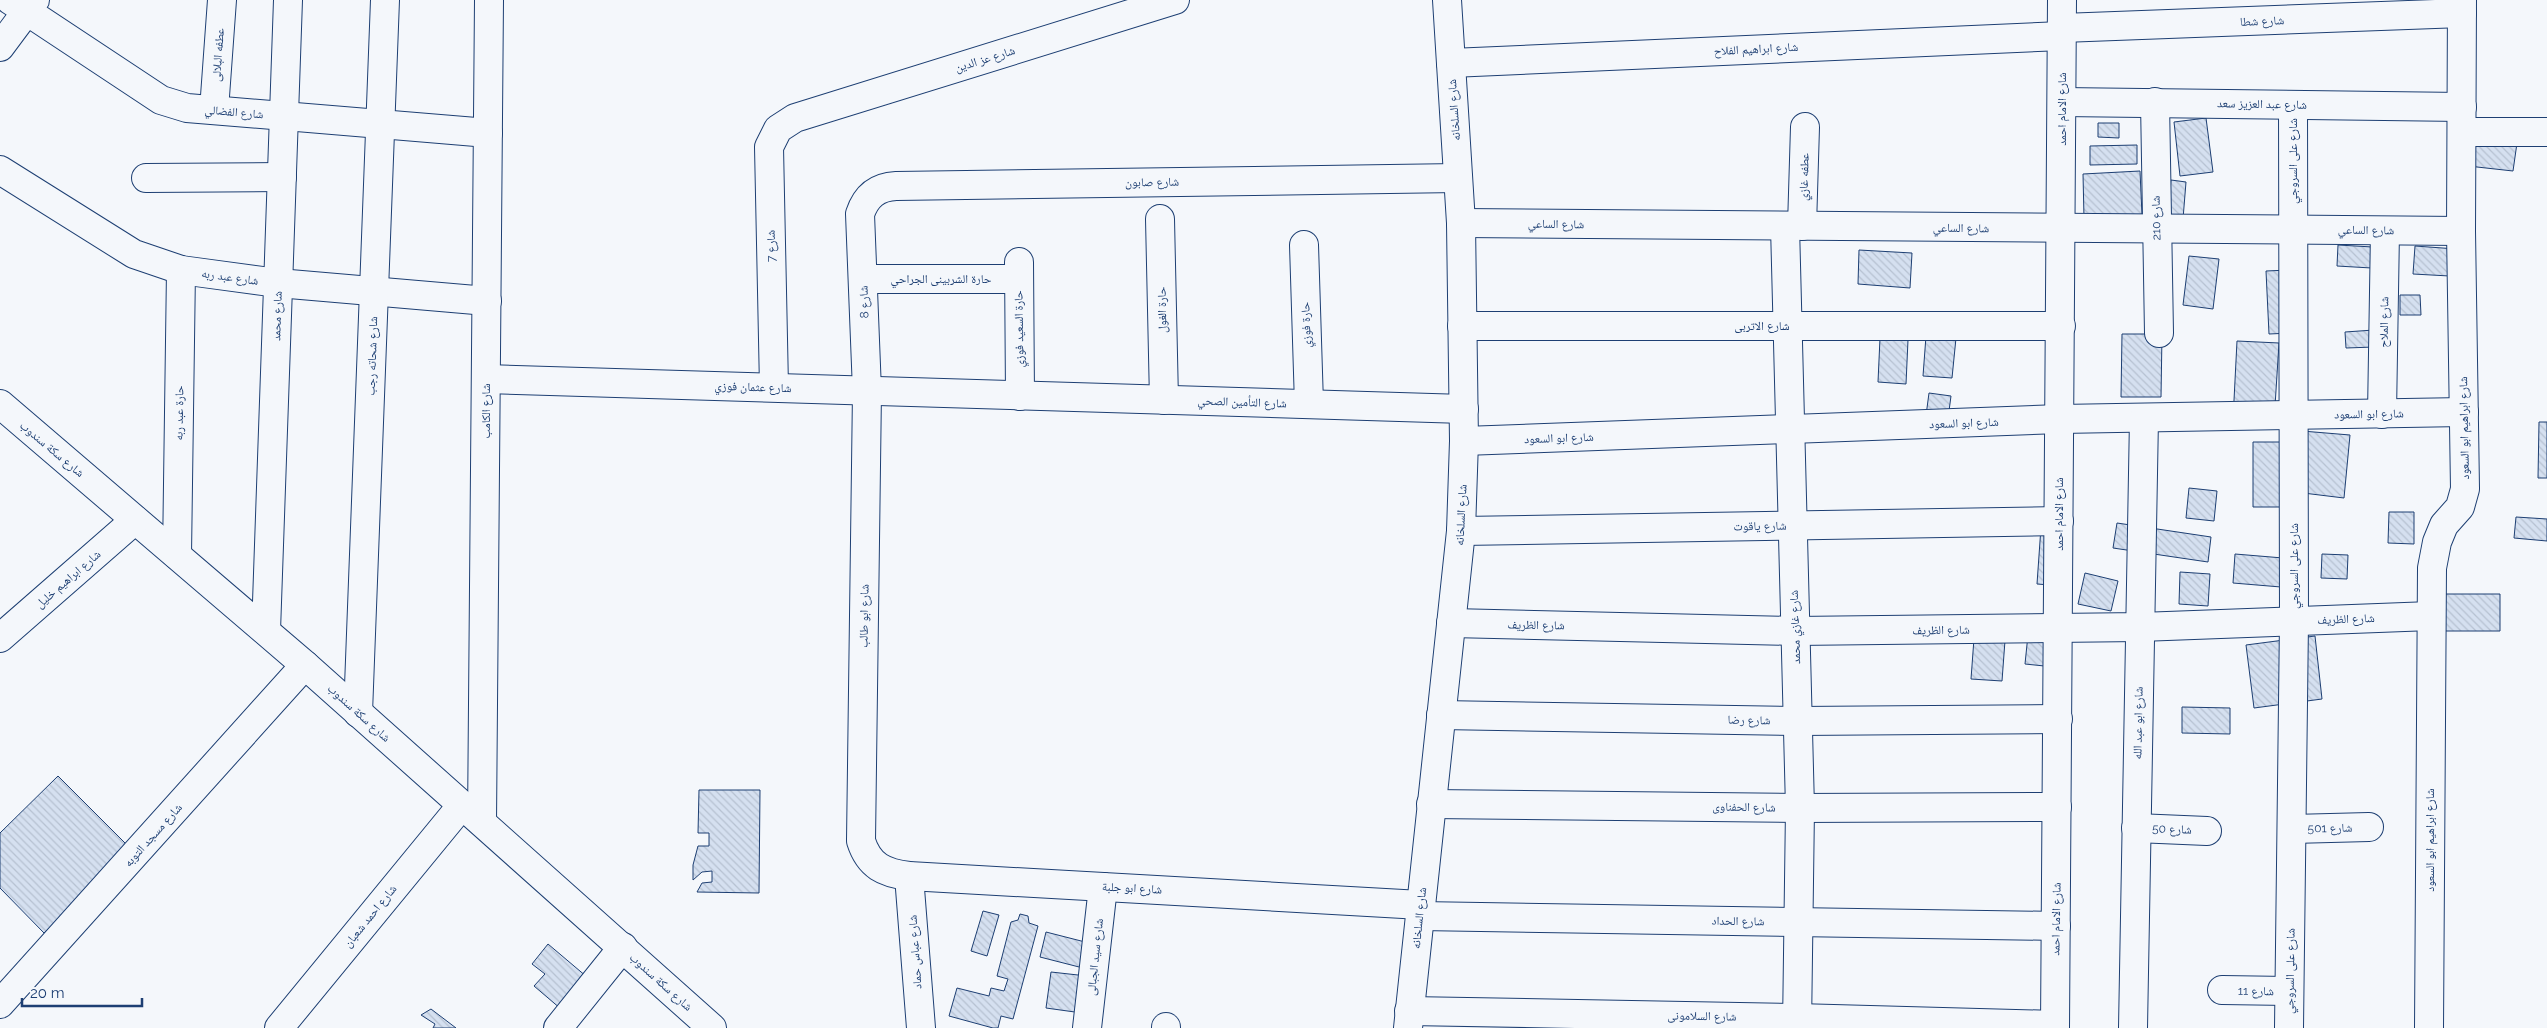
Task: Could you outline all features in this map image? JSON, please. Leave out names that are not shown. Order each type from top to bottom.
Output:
[{"type":"street","name":"عطفه البلالى","points":[[214,110],[222,0]]},
{"type":"street","name":"شارع محمد","points":[[266,632],[288,0]]},
{"type":"street","name":"شارع شحاته رجب","points":[[358,713],[385,0]]},
{"type":"street","name":"شارع الكامب","points":[[482,822],[489,0]]},
{"type":"street","name":"شارع عز الدين","points":[[796,118],[1175,0]]},
{"type":"street","name":"شارع السلخانه","points":[[1409,1020],[1461,531],[1464,410],[1461,223],[1447,0]]},
{"type":"street","name":"شارع الامام احمد","points":[[2055,1026],[2062,0]]},
{"type":"street","name":"شارع الفضالي","points":[[24,4],[161,100],[187,108],[488,133]]},
{"type":"street","points":[[0,47],[24,4]]},
{"type":"street","name":"شارع شطا","points":[[2062,32],[2462,6]]},
{"type":"street","name":"شارع ابراهيم ابو السعود","points":[[2429,1028],[2432,568],[2437,542],[2444,525],[2460,507],[2465,489],[2461,231],[2462,6]]},
{"type":"street","name":"شارع ابراهيم الفلاح","points":[[1451,63],[2062,32]]},
{"type":"street","name":"شارع عبد العزيز سعد","points":[[2062,102],[2293,105],[2462,119],[2547,132]]},
{"type":"street","name":"شارع 210","points":[[2155,102],[2159,333]]},
{"type":"street","name":"شارع على السروجي","points":[[2289,1028],[2294,621],[2293,105]]},
{"type":"street","name":"شارع 7","points":[[774,388],[769,146],[778,128],[796,118]]},
{"type":"street","name":"عطفه غازي","points":[[1794,226],[1805,127]]},
{"type":"street","name":"شارع عبد ربه","points":[[0,170],[134,254],[181,270],[278,283],[486,301]]},
{"type":"street","points":[[146,178],[282,177]]},
{"type":"street","name":"شارع صابون","points":[[860,214],[863,204],[877,190],[896,186],[1458,178]]},
{"type":"street","name":"شارع 8","points":[[860,214],[868,391]]},
{"type":"street","name":"حارة الغول","points":[[1160,220],[1164,400]]},
{"type":"street","name":"شارع الساعي","points":[[1461,223],[2461,231]]},
{"type":"street","name":"شارع غازي محمد","points":[[1794,226],[1788,326],[1800,808],[1797,1023]]},
{"type":"street","name":"شارع الملاح","points":[[2382,414],[2385,231]]},
{"type":"street","name":"حارة فوزي","points":[[1304,245],[1309,404]]},
{"type":"street","name":"حارة عبد ربه","points":[[177,555],[181,270]]},
{"type":"street","name":"حارة الشربينى الجراحي","points":[[863,279],[1019,270]]},
{"type":"street","name":"حارة السعيد فوزي","points":[[1019,270],[1020,396]]},
{"type":"street","name":"شارع الاتربى","points":[[1462,326],[2061,326]]},
{"type":"street","name":"شارع عثمان فوزي","points":[[486,379],[1020,396]]},
{"type":"street","name":"شارع ابو طالب","points":[[861,841],[868,391]]},
{"type":"street","name":"شارع التأمين الصحي","points":[[1020,396],[1464,410]]},
{"type":"street","name":"شارع سكة سندوب","points":[[0,404],[305,666],[712,1028]]},
{"type":"street","name":"شارع ابو السعود","points":[[1464,441],[2060,419],[2464,412]]},
{"type":"street","name":"شارع ابو عبد الله","points":[[2133,1028],[2144,418]]},
{"type":"street","name":"شارع ابراهيم خليل","points":[[0,638],[135,520]]},
{"type":"street","name":"شارع ياقوت","points":[[1461,531],[2059,520]]},
{"type":"street","name":"شارع الظريف","points":[[1451,623],[1795,631],[2058,629],[2431,616]]},
{"type":"street","name":"شارع مسجد التوبه","points":[[0,1004],[305,666]]},
{"type":"street","name":"شارع رضا","points":[[1441,715],[1798,721],[2058,719]]},
{"type":"street","name":"شارع احمد شعبان","points":[[279,1028],[462,804]]},
{"type":"street","name":"شارع الحفناوى","points":[[1432,804],[1800,808],[2057,807]]},
{"type":"street","name":"شارع 501","points":[[2292,829],[2369,827]]},
{"type":"street","name":"شارع 50","points":[[2136,828],[2207,831]]},
{"type":"street","name":"شارع ابو جلبة","points":[[861,841],[872,863],[882,871],[909,876],[1103,886],[1420,911]]},
{"type":"street","name":"شارع عباس حماد","points":[[909,876],[921,1028]]},
{"type":"street","name":"شارع سيد الجبالى","points":[[1087,1028],[1103,886]]},
{"type":"street","name":"شارع الحداد","points":[[1420,911],[1798,922],[2056,926]]},
{"type":"street","points":[[558,1028],[623,947]]},
{"type":"street","name":"شارع 11","points":[[2222,990],[2289,991]]},
{"type":"street","name":"شارع السلامونى","points":[[1409,1020],[2055,1026]]},
{"type":"building","points":[[2206,118],[2213,172],[2180,176],[2174,122]]},
{"type":"building","points":[[2098,123],[2119,123],[2119,138],[2098,137]]},
{"type":"building","points":[[2473,131],[2518,136],[2513,171],[2468,166]]},
{"type":"building","points":[[2137,145],[2137,164],[2090,165],[2090,146]]},
{"type":"building","points":[[2140,171],[2142,215],[2084,218],[2083,174]]},
{"type":"building","points":[[2171,180],[2186,182],[2183,219],[2167,218]]},
{"type":"building","points":[[2338,245],[2390,248],[2389,269],[2337,266]]},
{"type":"building","points":[[2415,246],[2470,250],[2468,277],[2413,274]]},
{"type":"building","points":[[1859,250],[1912,253],[1910,288],[1858,284]]},
{"type":"building","points":[[2189,256],[2219,259],[2213,309],[2183,305]]},
{"type":"building","points":[[2289,270],[2291,333],[2269,334],[2266,271]]},
{"type":"building","points":[[2400,295],[2420,295],[2421,315],[2400,315]]},
{"type":"building","points":[[2374,330],[2374,347],[2346,348],[2345,332]]},
{"type":"building","points":[[2122,334],[2162,334],[2161,397],[2121,397]]},
{"type":"building","points":[[1926,336],[1956,338],[1952,378],[1923,376]]},
{"type":"building","points":[[1880,338],[1908,340],[1906,384],[1878,382]]},
{"type":"building","points":[[2237,341],[2279,343],[2274,422],[2233,420]]},
{"type":"building","points":[[1929,393],[1951,396],[1947,426],[1925,423]]},
{"type":"building","points":[[2539,422],[2547,422],[2547,478],[2538,478]]},
{"type":"building","points":[[2302,431],[2350,435],[2344,498],[2295,492]]},
{"type":"building","points":[[2253,442],[2291,442],[2289,507],[2253,507]]},
{"type":"building","points":[[2189,488],[2217,491],[2214,521],[2186,518]]},
{"type":"building","points":[[2389,512],[2414,512],[2414,544],[2388,543]]},
{"type":"building","points":[[2516,517],[2547,519],[2547,541],[2514,538]]},
{"type":"building","points":[[2117,523],[2211,537],[2208,562],[2113,548]]},
{"type":"building","points":[[2041,527],[2068,529],[2064,586],[2037,584]]},
{"type":"building","points":[[2235,554],[2283,558],[2281,587],[2233,583]]},
{"type":"building","points":[[2322,554],[2348,555],[2347,579],[2321,578]]},
{"type":"building","points":[[2180,572],[2210,574],[2208,606],[2179,604]]},
{"type":"building","points":[[2085,573],[2118,581],[2111,611],[2078,604]]},
{"type":"building","points":[[2441,594],[2500,594],[2500,631],[2442,631]]},
{"type":"building","points":[[1975,625],[2006,627],[2002,681],[1971,679]]},
{"type":"building","points":[[2029,625],[2058,629],[2054,667],[2025,664]]},
{"type":"building","points":[[2315,636],[2322,699],[2254,708],[2246,645]]},
{"type":"building","points":[[2182,707],[2230,708],[2230,734],[2182,733]]},
{"type":"building","points":[[58,776],[131,849],[44,933],[0,888],[0,833]]},
{"type":"building","points":[[699,790],[760,790],[759,893],[697,892],[702,883],[712,882],[712,871],[702,872],[693,880],[693,865],[698,846],[709,846],[709,833],[698,833]]},
{"type":"building","points":[[983,911],[999,915],[987,956],[971,951]]},
{"type":"building","points":[[1020,914],[1028,916],[1029,923],[1038,926],[1013,1019],[1001,1016],[998,1028],[993,1028],[949,1016],[957,988],[989,996],[991,988],[1004,991],[1008,979],[997,976],[1011,922],[1018,920]]},
{"type":"building","points":[[1046,932],[1089,943],[1083,968],[1040,957]]},
{"type":"building","points":[[548,944],[587,977],[561,1009],[534,986],[545,974],[532,964]]},
{"type":"building","points":[[1051,972],[1087,976],[1082,1013],[1046,1008]]},
{"type":"building","points":[[431,1009],[456,1028],[433,1028],[435,1024],[421,1015]]}]
